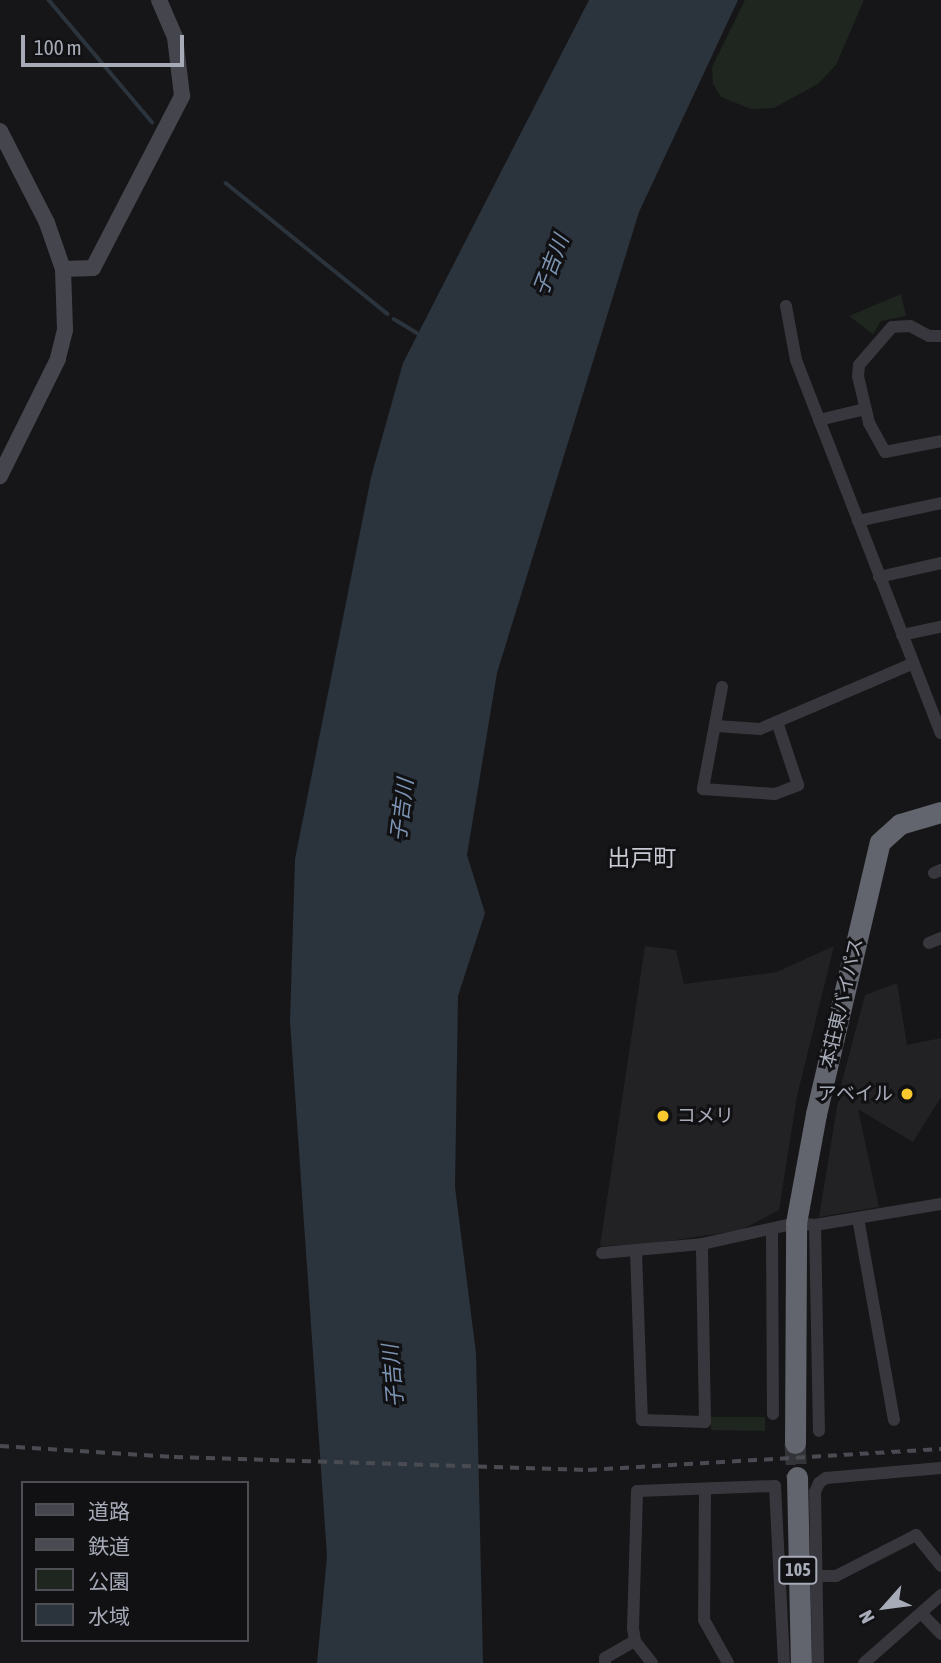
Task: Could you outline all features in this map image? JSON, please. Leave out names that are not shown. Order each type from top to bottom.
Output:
[{"type":"highway","name":"本荘東バイパス","points":[[795,1443],[806,1224],[816,1114],[880,842],[900,824],[941,813]]},
{"type":"highway","name":"105","points":[[797,1477],[801,1663]]},
{"type":"street","points":[[63,269],[93,268],[182,96],[175,37],[159,0]]},
{"type":"street","points":[[0,476],[64,344],[63,269],[47,223],[1,137]]},
{"type":"street","points":[[786,306],[796,360],[941,733]]},
{"type":"street","points":[[941,336],[902,325],[882,333],[859,365],[866,410],[885,452],[941,441]]},
{"type":"street","points":[[819,420],[866,410]]},
{"type":"street","points":[[858,521],[941,503]]},
{"type":"street","points":[[879,577],[941,563]]},
{"type":"street","points":[[902,635],[941,627]]},
{"type":"street","points":[[716,726],[761,729],[912,664]]},
{"type":"street","points":[[722,687],[703,789],[775,794],[798,785],[777,722]]},
{"type":"street","points":[[602,1253],[702,1244],[806,1224],[941,1204]]},
{"type":"street","points":[[858,1218],[894,1420]]},
{"type":"street","points":[[806,1224],[820,1431]]},
{"type":"street","points":[[772,1231],[773,1413]]},
{"type":"street","points":[[636,1251],[642,1420],[705,1422],[702,1244]]},
{"type":"street","points":[[817,1663],[815,1492],[819,1483],[826,1478],[941,1468]]},
{"type":"street","points":[[652,1663],[635,1641],[637,1491],[775,1486],[784,1663]]},
{"type":"street","points":[[705,1490],[704,1620],[728,1663]]},
{"type":"street","points":[[816,1576],[836,1576],[916,1535],[941,1566]]},
{"type":"street","points":[[874,1660],[941,1595]]},
{"type":"street","points":[[922,1614],[941,1634]]},
{"type":"street","points":[[605,1663],[605,1658],[635,1641]]},
{"type":"shaded area","points":[[645,946],[676,950],[684,984],[777,972],[834,946],[797,1096],[779,1210],[741,1230],[650,1244],[600,1246]]},
{"type":"shaded area","points":[[897,983],[907,1045],[941,1038],[941,1097],[913,1142],[858,1109],[879,1207],[819,1217],[840,1089],[865,995]]},
{"type":"green space","points":[[745,0],[864,0],[836,65],[818,84],[774,108],[751,109],[721,97],[713,84],[712,67]]},
{"type":"green space","points":[[901,294],[906,316],[881,321],[873,334],[849,316]]},
{"type":"green space","points":[[711,1417],[765,1417],[765,1431],[711,1430]]},
{"type":"water","name":"子吉川","points":[[589,0],[738,0],[639,212],[497,673],[467,855],[485,913],[458,996],[455,1187],[476,1353],[483,1663],[317,1663],[327,1556],[290,1021],[295,859],[371,477],[403,363]]},
{"type":"waterway","points":[[49,0],[152,122]]},
{"type":"waterway","points":[[226,183],[388,314]]},
{"type":"waterway","points":[[394,319],[422,336]]},
{"type":"tunnel","points":[[795,1443],[797,1477]]},
{"type":"railway","points":[[0,1446],[174,1457],[588,1470],[941,1449]]},
{"type":"place","name":"アベイル","points":[[907,1094]]},
{"type":"place","name":"コメリ","points":[[663,1116]]},
{"type":"district","name":"出戸町","points":[[642,858]]}]
